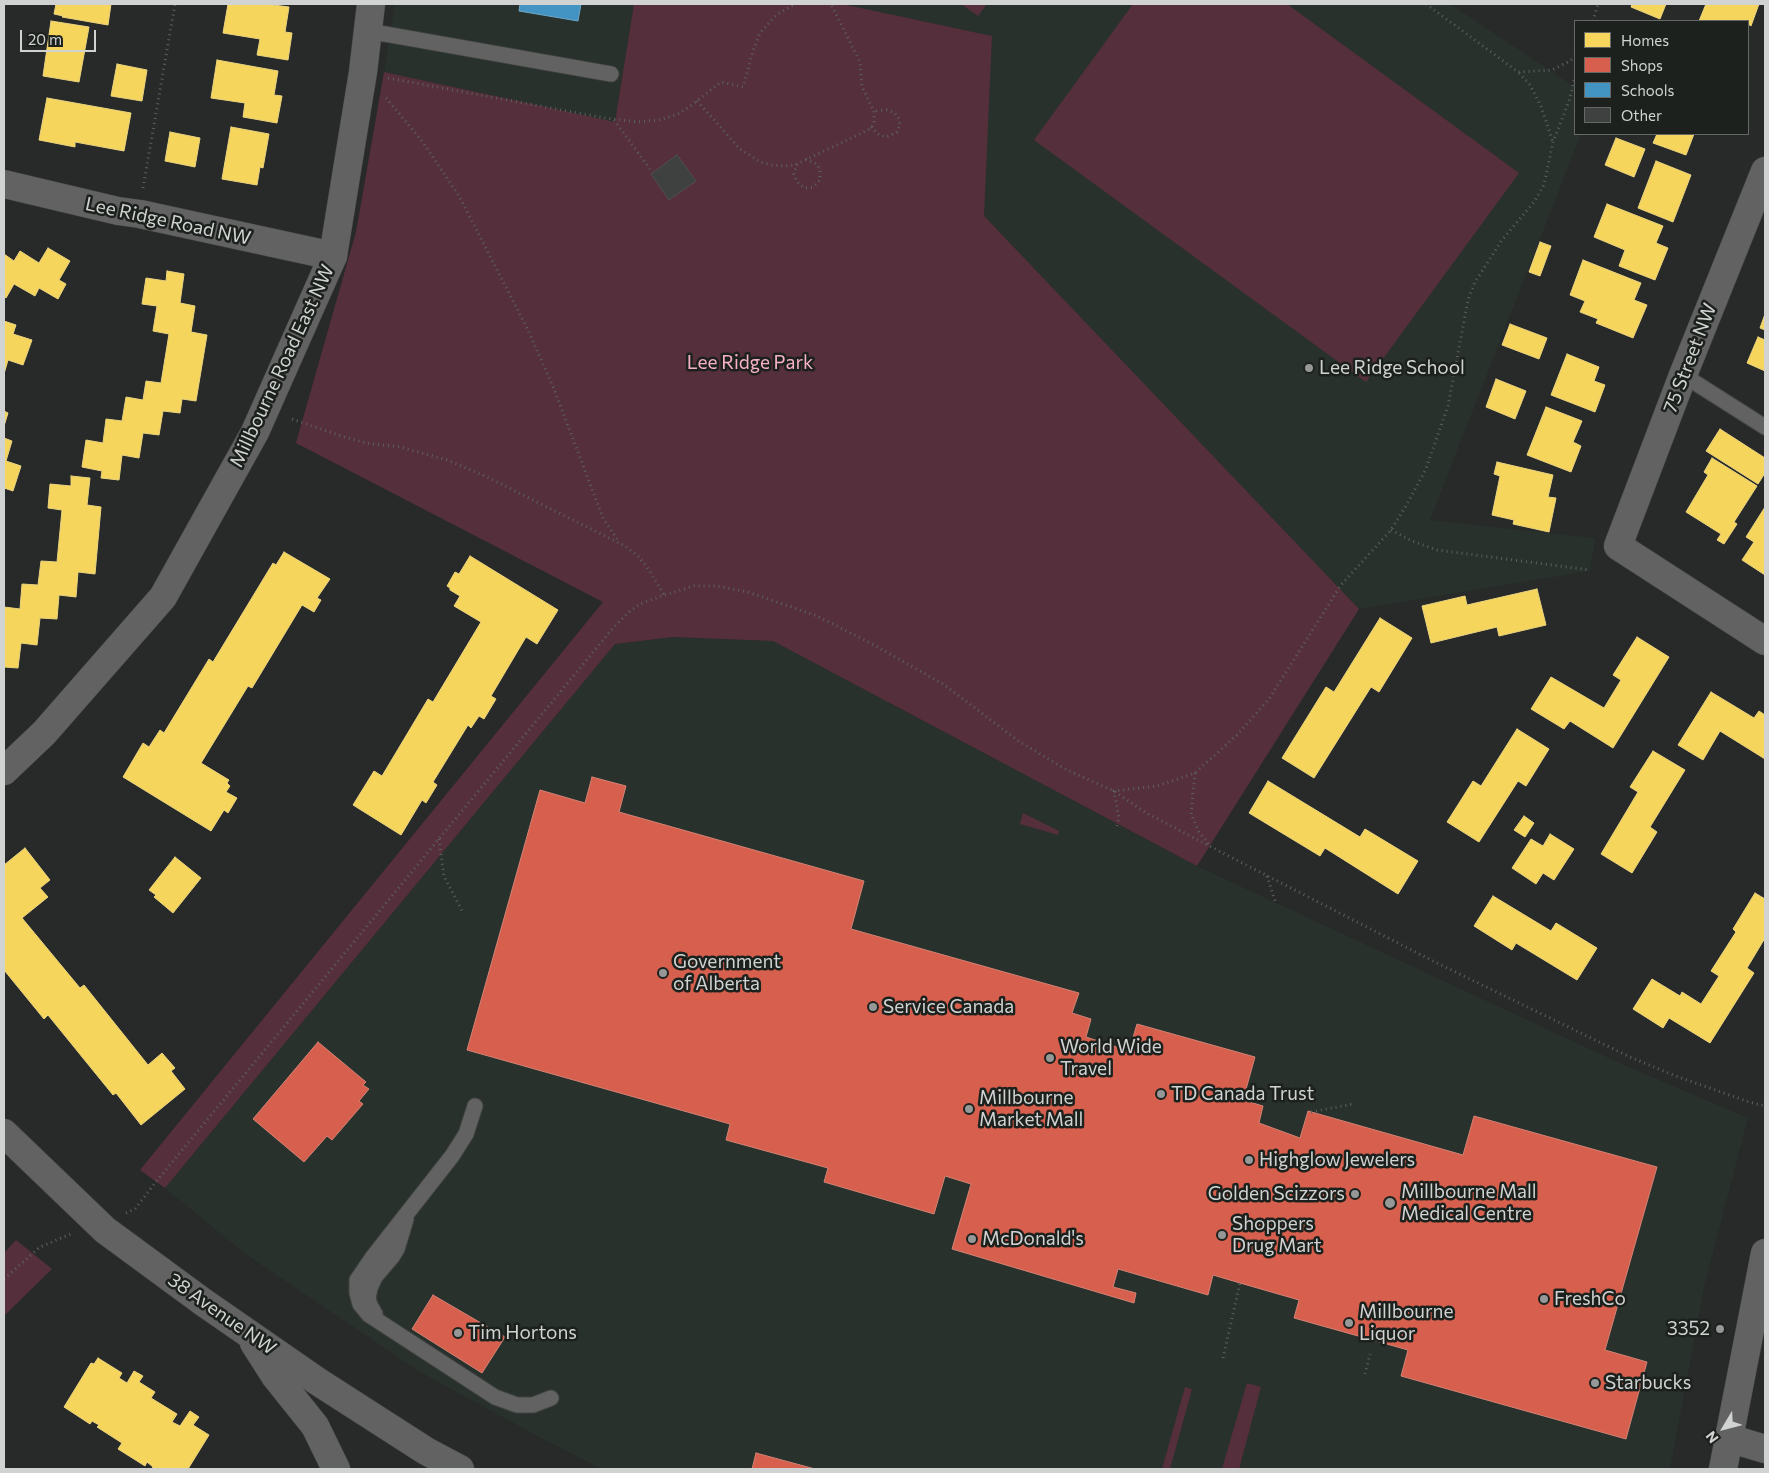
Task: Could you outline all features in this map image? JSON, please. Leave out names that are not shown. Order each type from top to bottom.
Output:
[{"type":"street","name":"Millbourne Road East NW","points":[[4,771],[44,733],[163,597],[255,432],[332,256],[363,72],[371,4]]},
{"type":"street","name":"75 Street NW","points":[[1763,181],[1682,375],[1618,546],[1765,641]]},
{"type":"street","name":"Lee Ridge Road NW","points":[[4,184],[118,211],[140,214],[332,256]]},
{"type":"street","name":"38 Avenue NW","points":[[4,1133],[98,1223],[188,1291],[317,1381],[420,1460],[460,1469]]},
{"type":"street","points":[[1723,1469],[1765,1253]]},
{"type":"street","points":[[248,1333],[276,1376],[315,1426],[336,1469]]},
{"type":"street","points":[[1728,1438],[1765,1448]]},
{"type":"lane","points":[[368,32],[611,74]]},
{"type":"lane","points":[[1682,375],[1765,427]]},
{"type":"lane","points":[[475,1106],[466,1134],[452,1156],[407,1213],[397,1249],[375,1277],[368,1298],[375,1314],[399,1335],[496,1397],[517,1405],[533,1405],[551,1398]]},
{"type":"path","points":[[143,190],[175,4]]},
{"type":"path","points":[[387,78],[614,119],[638,122],[659,120],[678,114],[721,82],[743,87],[760,33],[776,15],[795,4]]},
{"type":"path","points":[[697,101],[747,155],[760,162],[772,165],[784,166],[797,163],[871,127],[874,124],[874,111],[862,87],[860,62],[831,4]]},
{"type":"path","points":[[1426,4],[1518,72],[1530,85],[1541,106],[1554,142]]},
{"type":"path","points":[[1592,20],[1598,4]]},
{"type":"path","points":[[1518,72],[1552,70],[1574,57]]},
{"type":"path","points":[[1114,791],[1157,786],[1196,773],[1237,735],[1269,699],[1342,585],[1391,530],[1425,471],[1448,406],[1468,300],[1475,282],[1502,240],[1529,208],[1544,185],[1554,142],[1574,81]]},
{"type":"path","points":[[382,94],[422,141],[459,196],[527,328],[554,389],[603,518],[619,542]]},
{"type":"path","points":[[871,127],[879,135],[887,137],[897,132],[900,126],[899,119],[895,113],[887,110],[874,111]]},
{"type":"path","points":[[614,119],[650,169]]},
{"type":"path","points":[[797,163],[794,174],[797,182],[805,188],[813,187],[820,180],[820,170],[817,164],[805,159]]},
{"type":"path","points":[[292,419],[366,443],[400,447],[447,460],[485,476],[619,542],[638,556],[664,595]]},
{"type":"path","points":[[1391,530],[1412,541],[1437,550],[1590,570]]},
{"type":"path","points":[[4,1279],[40,1247],[135,1209],[613,628],[628,612],[640,604],[694,586],[717,586],[748,592],[817,616],[874,645],[943,684],[1020,742],[1067,770],[1114,791],[1143,811],[1266,876],[1435,962],[1630,1057],[1673,1075],[1765,1106]]},
{"type":"path","points":[[1196,773],[1191,814],[1199,832],[1212,848]]},
{"type":"path","points":[[1114,791],[1119,819],[1116,826]]},
{"type":"path","points":[[439,839],[444,876],[462,912]]},
{"type":"path","points":[[1266,876],[1276,904]]},
{"type":"path","points":[[1311,1112],[1353,1104]]},
{"type":"path","points":[[1223,1358],[1240,1283]]},
{"type":"path","points":[[1365,1374],[1370,1354]]},
{"type":"shaded area","points":[[395,4],[634,4],[615,122],[384,72]]},
{"type":"shaded area","name":"Lee Ridge School","points":[[842,4],[1450,4],[1574,86],[1574,135],[1581,135],[1430,520],[1595,538],[1590,571],[1359,609],[983,216],[992,36]]},
{"type":"shaded area","name":"Millbourne Market Mall","points":[[673,637],[773,641],[1197,866],[1624,1065],[1748,1118],[1705,1283],[1670,1469],[602,1469],[420,1372],[244,1253],[165,1188],[615,644]]},
{"type":"green space","name":"Lee Ridge Park","points":[[634,4],[842,4],[992,36],[984,216],[1359,609],[1197,866],[773,641],[673,637],[615,644],[165,1188],[140,1170],[603,602],[296,443],[356,232],[384,72],[615,122]]},
{"type":"green space","points":[[961,4],[987,4],[978,16]]},
{"type":"green space","points":[[1133,4],[1287,4],[1519,173],[1366,382],[1034,140]]},
{"type":"green space","points":[[1023,813],[1059,831],[1058,835],[1020,824]]},
{"type":"green space","points":[[16,1240],[52,1269],[4,1316],[4,1253]]},
{"type":"green space","points":[[1247,1383],[1261,1387],[1239,1469],[1222,1469]]},
{"type":"green space","points":[[1185,1387],[1192,1389],[1170,1469],[1162,1469]]},
{"type":"building: Homes","points":[[56,4],[111,4],[108,25],[54,14]]},
{"type":"building: Homes","points":[[228,4],[266,4],[289,7],[285,32],[292,33],[288,60],[257,55],[260,39],[223,33]]},
{"type":"building: Homes","points":[[1632,4],[1666,4],[1660,19],[1631,7]]},
{"type":"building: Homes","points":[[1706,4],[1759,4],[1751,26],[1749,20],[1699,20]]},
{"type":"building: Homes","points":[[51,21],[89,27],[79,82],[43,76]]},
{"type":"building: Homes","points":[[217,60],[278,71],[274,95],[282,96],[277,123],[243,117],[245,103],[211,98]]},
{"type":"building: Homes","points":[[117,64],[147,70],[142,101],[111,96]]},
{"type":"building: Homes","points":[[47,98],[131,113],[124,151],[75,142],[75,147],[39,140]]},
{"type":"building: Homes","points":[[231,127],[269,134],[263,168],[260,167],[257,185],[222,179]]},
{"type":"building: Homes","points":[[170,132],[200,138],[195,167],[165,161]]},
{"type":"building: Homes","points":[[1657,135],[1694,135],[1686,155],[1653,143]]},
{"type":"building: Homes","points":[[1616,138],[1645,149],[1634,177],[1605,165]]},
{"type":"building: Homes","points":[[1656,161],[1691,175],[1673,222],[1638,208]]},
{"type":"building: Homes","points":[[1607,204],[1663,226],[1656,243],[1668,248],[1655,280],[1619,266],[1625,250],[1594,237]]},
{"type":"building: Homes","points":[[1540,242],[1551,246],[1540,276],[1529,272]]},
{"type":"building: Homes","points":[[48,248],[70,261],[59,280],[66,284],[58,299],[39,288],[35,296],[14,284],[6,298],[4,296],[4,254],[14,261],[20,251],[39,263]]},
{"type":"building: Homes","points":[[1583,260],[1641,283],[1634,300],[1647,305],[1633,338],[1596,323],[1598,319],[1580,312],[1585,301],[1570,295]]},
{"type":"building: Homes","points":[[167,271],[184,274],[180,303],[195,306],[191,332],[207,335],[196,401],[182,399],[180,413],[163,411],[159,435],[143,433],[139,458],[122,455],[119,480],[101,478],[102,471],[82,467],[86,440],[103,443],[106,419],[122,421],[126,397],[143,400],[146,381],[161,383],[169,334],[153,331],[157,306],[142,304],[146,278],[166,281]]},
{"type":"building: Homes","points":[[1765,314],[1765,330],[1760,328]]},
{"type":"building: Homes","points":[[4,321],[16,325],[13,334],[32,340],[23,365],[8,360],[4,374]]},
{"type":"building: Homes","points":[[1510,324],[1547,338],[1539,359],[1502,345]]},
{"type":"building: Homes","points":[[1758,337],[1765,340],[1765,371],[1747,363]]},
{"type":"building: Homes","points":[[1567,354],[1599,367],[1594,381],[1605,385],[1595,412],[1551,395]]},
{"type":"building: Homes","points":[[1496,379],[1526,391],[1515,419],[1486,407]]},
{"type":"building: Homes","points":[[1546,407],[1582,421],[1573,442],[1581,446],[1571,472],[1527,455]]},
{"type":"building: Homes","points":[[4,411],[8,413],[4,426]]},
{"type":"building: Homes","points":[[1720,429],[1765,458],[1765,473],[1758,484],[1706,451]]},
{"type":"building: Homes","points":[[4,438],[12,441],[6,461],[21,466],[13,491],[4,488]]},
{"type":"building: Homes","points":[[1712,458],[1757,486],[1734,522],[1737,524],[1724,544],[1717,540],[1721,534],[1686,512],[1708,475],[1704,472]]},
{"type":"building: Homes","points":[[1497,462],[1553,475],[1548,497],[1556,498],[1549,532],[1513,524],[1514,520],[1492,515],[1500,476],[1494,474]]},
{"type":"building: Homes","points":[[71,476],[90,478],[87,505],[101,507],[95,574],[78,572],[76,597],[59,595],[57,619],[40,618],[37,645],[21,643],[18,668],[4,667],[4,607],[20,609],[22,584],[38,585],[41,561],[57,562],[62,510],[48,508],[50,484],[71,486]]},
{"type":"building: Homes","points":[[1765,507],[1765,575],[1742,560],[1754,542],[1746,537]]},
{"type":"building: Homes","points":[[284,552],[330,579],[317,598],[321,600],[314,612],[302,605],[252,688],[248,686],[201,763],[229,780],[227,783],[230,786],[226,792],[237,798],[228,813],[224,810],[211,831],[123,777],[143,743],[149,747],[160,730],[164,733],[209,659],[213,662],[273,563],[276,565]]},
{"type":"building: Homes","points":[[470,556],[558,610],[537,644],[526,637],[491,696],[496,699],[484,719],[479,716],[471,728],[468,725],[433,782],[437,785],[426,803],[422,800],[401,835],[353,805],[374,771],[382,776],[428,699],[433,702],[481,622],[454,606],[460,596],[447,586],[455,572],[459,574]]},
{"type":"building: Homes","points":[[1537,589],[1546,625],[1499,636],[1497,627],[1431,643],[1422,606],[1465,596],[1467,605]]},
{"type":"building: Homes","points":[[1380,618],[1412,638],[1379,692],[1371,687],[1314,778],[1282,758],[1326,687],[1334,692]]},
{"type":"building: Homes","points":[[1637,637],[1669,657],[1613,748],[1570,721],[1564,729],[1531,709],[1551,677],[1604,708],[1621,680],[1613,675]]},
{"type":"building: Homes","points":[[1711,692],[1754,718],[1759,711],[1765,715],[1765,759],[1720,731],[1703,760],[1678,745]]},
{"type":"building: Homes","points":[[1517,729],[1549,749],[1526,786],[1518,781],[1479,842],[1447,822],[1473,781],[1481,786]]},
{"type":"building: Homes","points":[[1653,751],[1685,770],[1650,827],[1657,832],[1632,873],[1601,854],[1638,792],[1630,787]]},
{"type":"building: Homes","points":[[1268,781],[1360,837],[1365,829],[1418,861],[1398,894],[1325,848],[1320,856],[1249,813]]},
{"type":"building: Homes","points":[[1524,816],[1534,823],[1525,837],[1514,830]]},
{"type":"building: Homes","points":[[1550,834],[1574,849],[1554,880],[1543,873],[1536,884],[1512,868],[1531,839],[1543,846]]},
{"type":"building: Homes","points":[[25,848],[50,880],[40,888],[48,897],[22,918],[80,988],[84,985],[148,1065],[162,1053],[175,1068],[171,1071],[185,1089],[141,1125],[116,1093],[113,1095],[48,1015],[44,1019],[4,970],[4,865]]},
{"type":"building: Homes","points":[[175,857],[201,878],[173,913],[154,897],[156,895],[149,890]]},
{"type":"building: Homes","points":[[1755,893],[1765,899],[1765,938],[1747,968],[1754,973],[1710,1043],[1669,1018],[1663,1028],[1633,1009],[1652,979],[1680,996],[1682,992],[1701,1004],[1719,976],[1711,971],[1736,932],[1733,929]]},
{"type":"building: Homes","points":[[1493,896],[1551,931],[1556,923],[1597,948],[1577,980],[1516,943],[1512,950],[1474,926]]},
{"type":"building: Homes","points":[[98,1358],[122,1373],[119,1378],[127,1383],[134,1371],[143,1376],[139,1382],[155,1392],[151,1398],[177,1414],[172,1422],[180,1426],[190,1411],[199,1417],[193,1425],[209,1435],[188,1469],[152,1469],[153,1467],[147,1462],[145,1466],[118,1449],[122,1443],[97,1427],[99,1425],[92,1421],[90,1424],[64,1407],[91,1363],[94,1364]]},
{"type":"building: Shops","name":"Millbourne Market Mall","points":[[592,777],[626,786],[619,812],[864,881],[851,929],[1079,993],[1072,1013],[1091,1019],[1086,1037],[1129,1051],[1137,1024],[1255,1057],[1243,1100],[1263,1106],[1259,1123],[1300,1138],[1308,1111],[1463,1155],[1474,1116],[1657,1167],[1605,1350],[1647,1362],[1626,1439],[1401,1376],[1408,1350],[1294,1318],[1299,1300],[1213,1275],[1208,1295],[1118,1269],[1113,1287],[1136,1293],[1134,1303],[952,1249],[971,1184],[945,1176],[934,1214],[824,1182],[828,1168],[726,1140],[730,1124],[467,1050],[540,790],[585,803]]},
{"type":"building: Shops","points":[[318,1042],[366,1082],[363,1085],[369,1089],[359,1101],[363,1104],[332,1140],[327,1136],[304,1162],[253,1119]]},
{"type":"building: Shops","name":"Tim Hortons","points":[[433,1295],[505,1337],[482,1373],[412,1329]]},
{"type":"building: Shops","points":[[756,1453],[815,1469],[752,1469]]},
{"type":"building: Schools","points":[[520,4],[581,4],[578,21],[519,11]]},
{"type":"building: Other","points":[[677,155],[696,181],[669,200],[651,174]]},
{"type":"place","name":"Lee Ridge School","points":[[1309,368]]},
{"type":"place","name":"Government of Alberta","points":[[663,973]]},
{"type":"place","name":"Service Canada","points":[[873,1007]]},
{"type":"place","name":"World Wide Travel","points":[[1050,1058]]},
{"type":"place","name":"TD Canada Trust","points":[[1161,1094]]},
{"type":"place","name":"Millbourne Market Mall","points":[[969,1109]]},
{"type":"place","name":"Highglow Jewelers","points":[[1249,1160]]},
{"type":"place","name":"Golden Scizzors","points":[[1355,1194]]},
{"type":"place","name":"Millbourne Mall Medical Centre","points":[[1390,1203]]},
{"type":"place","name":"Shoppers Drug Mart","points":[[1222,1235]]},
{"type":"place","name":"McDonald's","points":[[972,1239]]},
{"type":"place","name":"FreshCo","points":[[1544,1299]]},
{"type":"place","name":"Millbourne Liquor","points":[[1349,1323]]},
{"type":"place","name":"3352","points":[[1720,1329]]},
{"type":"place","name":"Tim Hortons","points":[[458,1333]]},
{"type":"place","name":"Starbucks","points":[[1595,1383]]}]
